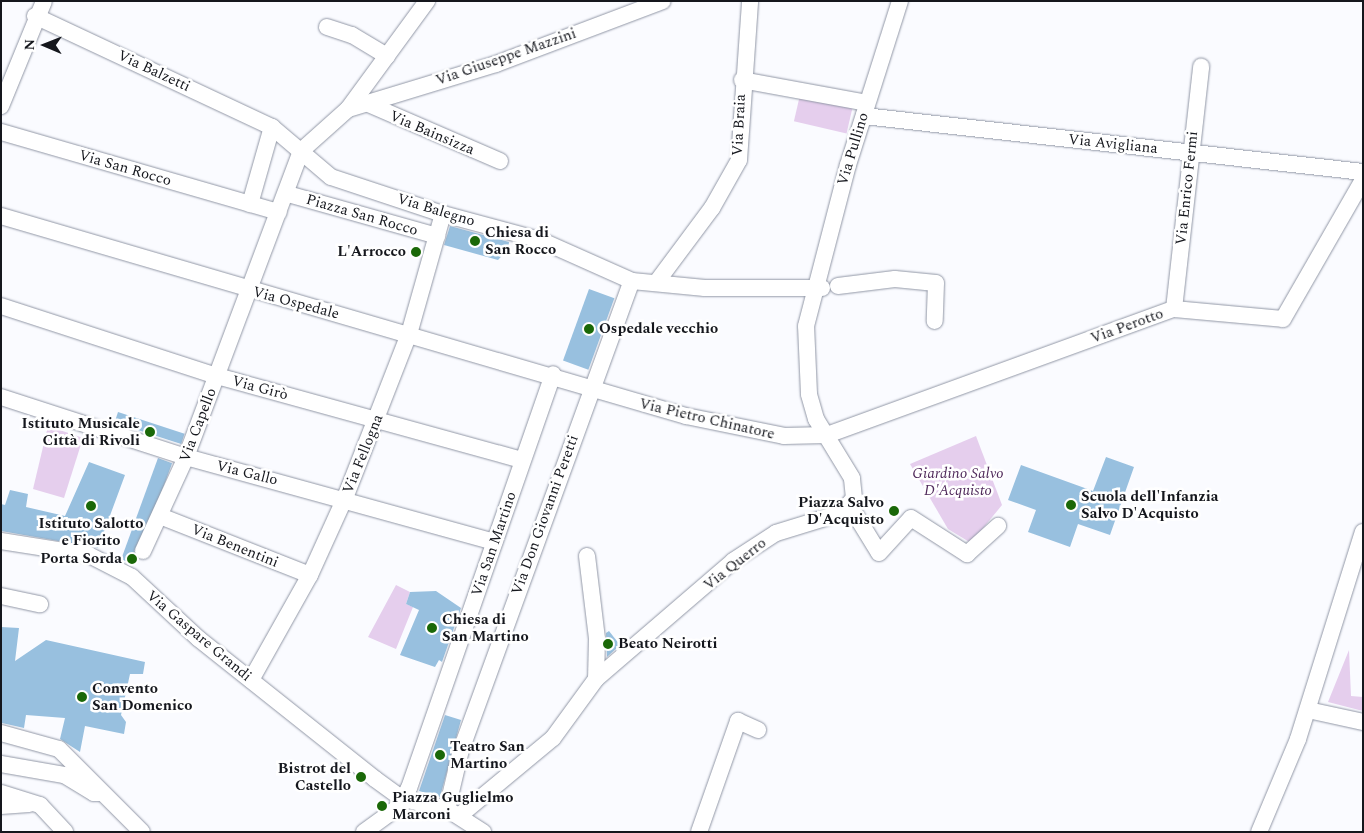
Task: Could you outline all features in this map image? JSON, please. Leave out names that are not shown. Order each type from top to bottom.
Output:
[{"type":"street","points":[[279,212],[250,204],[272,127],[301,150],[348,109],[428,1]]},
{"type":"street","name":"Via Giuseppe Mazzini","points":[[348,109],[496,64],[663,1]]},
{"type":"street","name":"Via Braia","points":[[656,283],[712,208],[739,160],[742,80],[750,1]]},
{"type":"street","name":"Via Pullino","points":[[824,288],[865,109],[900,1]]},
{"type":"street","points":[[1,106],[39,6]]},
{"type":"street","name":"Via Balzetti","points":[[39,6],[272,127]]},
{"type":"street","points":[[327,27],[352,35],[387,56]]},
{"type":"street","name":"Via Enrico Fermi","points":[[1174,309],[1190,152],[1201,67]]},
{"type":"street","name":"Via Avigliana","points":[[742,80],[925,124],[1363,172]]},
{"type":"street","name":"Via Bainsizza","points":[[366,103],[500,162]]},
{"type":"street","name":"Via San Rocco","points":[[1,132],[250,204]]},
{"type":"street","name":"Via Balegno","points":[[301,150],[331,176],[443,214],[540,240],[625,278],[656,283],[824,288]]},
{"type":"street","name":"Piazza San Rocco","points":[[279,212],[288,194],[301,150]]},
{"type":"street","name":"Via Perotto","points":[[827,436],[1174,309],[1283,319],[1363,180]]},
{"type":"street","name":"Piazza San Rocco","points":[[288,194],[437,236]]},
{"type":"street","name":"Via Capello","points":[[144,551],[186,457],[251,291],[279,212]]},
{"type":"street","name":"Via Fellogna","points":[[250,680],[310,575],[345,498],[378,418],[409,334],[443,214]]},
{"type":"street","name":"Via Ospedale","points":[[1,216],[251,291],[553,374],[589,390]]},
{"type":"street","name":"Via Don Giovanni Peretti","points":[[453,813],[461,750],[589,390],[625,278]]},
{"type":"street","points":[[935,321],[936,283],[895,279],[824,288],[806,326],[808,377],[816,419],[852,478],[855,490],[849,504],[879,553],[911,518],[967,554],[998,526]]},
{"type":"street","name":"Via Girò","points":[[1,306],[217,376],[378,418],[522,460]]},
{"type":"street","name":"Via San Martino","points":[[403,799],[451,668],[553,374]]},
{"type":"street","name":"Via Pietro Chinatore","points":[[589,390],[784,436],[827,436]]},
{"type":"street","name":"Via Gallo","points":[[1,397],[186,457],[345,498],[494,542]]},
{"type":"street","name":"Via Querro","points":[[453,813],[553,738],[596,679],[754,546],[776,533],[841,513],[849,504]]},
{"type":"street","name":"Via Benentini","points":[[160,516],[310,575]]},
{"type":"street","points":[[1259,832],[1308,710],[1363,532]]},
{"type":"street","name":"Via Gaspare Grandi","points":[[1,541],[89,555],[132,576],[199,639],[375,779],[403,799]]},
{"type":"street","points":[[586,556],[597,639],[596,679]]},
{"type":"street","points":[[1,596],[40,604]]},
{"type":"street","points":[[1308,710],[1363,722]]},
{"type":"street","points":[[699,832],[738,721],[758,730]]},
{"type":"street","points":[[1,732],[59,749],[106,793],[142,832]]},
{"type":"street","points":[[1,764],[45,770],[64,775],[94,793],[106,793]]},
{"type":"street","points":[[1,793],[40,805],[65,832]]},
{"type":"street","points":[[364,832],[403,799],[453,813],[483,832]]},
{"type":"street","points":[[1,806],[40,805]]},
{"type":"green space","points":[[800,95],[853,107],[847,133],[794,121]]},
{"type":"green space","points":[[48,426],[83,438],[64,498],[33,489]]},
{"type":"green space","name":"Giardino Salvo D'Acquisto","points":[[976,436],[1002,505],[971,543],[948,529],[910,464]]},
{"type":"green space","points":[[396,585],[410,592],[406,604],[413,607],[396,649],[368,637]]},
{"type":"green space","points":[[1349,650],[1351,696],[1363,697],[1363,711],[1328,702]]},
{"type":"building","name":"Chiesa di San Rocco","points":[[450,226],[509,242],[508,249],[498,260],[444,245]]},
{"type":"building","name":"Ospedale vecchio","points":[[589,289],[614,298],[588,370],[563,360]]},
{"type":"building","points":[[118,412],[185,434],[181,444],[115,422]]},
{"type":"building","name":"Scuola dell'Infanzia Salvo D'Acquisto","points":[[1106,457],[1134,467],[1110,535],[1078,524],[1070,547],[1028,532],[1036,510],[1008,500],[1021,465],[1093,491]]},
{"type":"building","points":[[158,458],[172,463],[135,565],[121,559]]},
{"type":"building","name":"Istituto Salotto e Fiorito","points":[[89,462],[125,475],[98,548],[1,531],[1,504],[5,505],[10,490],[28,494],[26,507],[65,516]]},
{"type":"building","name":"Chiesa di San Martino","points":[[436,591],[461,608],[442,662],[439,660],[435,667],[400,655],[419,610],[406,604],[410,592]]},
{"type":"building","points":[[1,627],[19,628],[15,661],[46,640],[145,662],[143,674],[130,674],[121,715],[126,722],[124,734],[85,726],[80,752],[60,739],[65,718],[26,715],[24,728],[2,723]]},
{"type":"building","points":[[609,631],[620,645],[607,657],[606,633]]},
{"type":"building","name":"Teatro San Martino","points":[[445,715],[461,720],[440,797],[419,791]]},
{"type":"place","name":"Chiesa di San Rocco","points":[[475,241]]},
{"type":"place","name":"L'Arrocco","points":[[416,252]]},
{"type":"place","name":"Ospedale vecchio","points":[[589,329]]},
{"type":"place","name":"Istituto Musicale Città di Rivoli","points":[[150,432]]},
{"type":"place","name":"Scuola dell'Infanzia Salvo D'Acquisto","points":[[1071,505]]},
{"type":"place","name":"Istituto Salotto e Fiorito","points":[[91,506]]},
{"type":"place","name":"Piazza Salvo D'Acquisto","points":[[894,511]]},
{"type":"place","name":"Porta Sorda","points":[[132,559]]},
{"type":"place","name":"Chiesa di San Martino","points":[[432,628]]},
{"type":"place","name":"Beato Neirotti","points":[[608,644]]},
{"type":"place","name":"Convento San Domenico","points":[[82,697]]},
{"type":"place","name":"Teatro San Martino","points":[[440,755]]},
{"type":"place","name":"Bistrot del Castello","points":[[361,777]]},
{"type":"place","name":"Piazza Guglielmo Marconi","points":[[382,806]]}]
